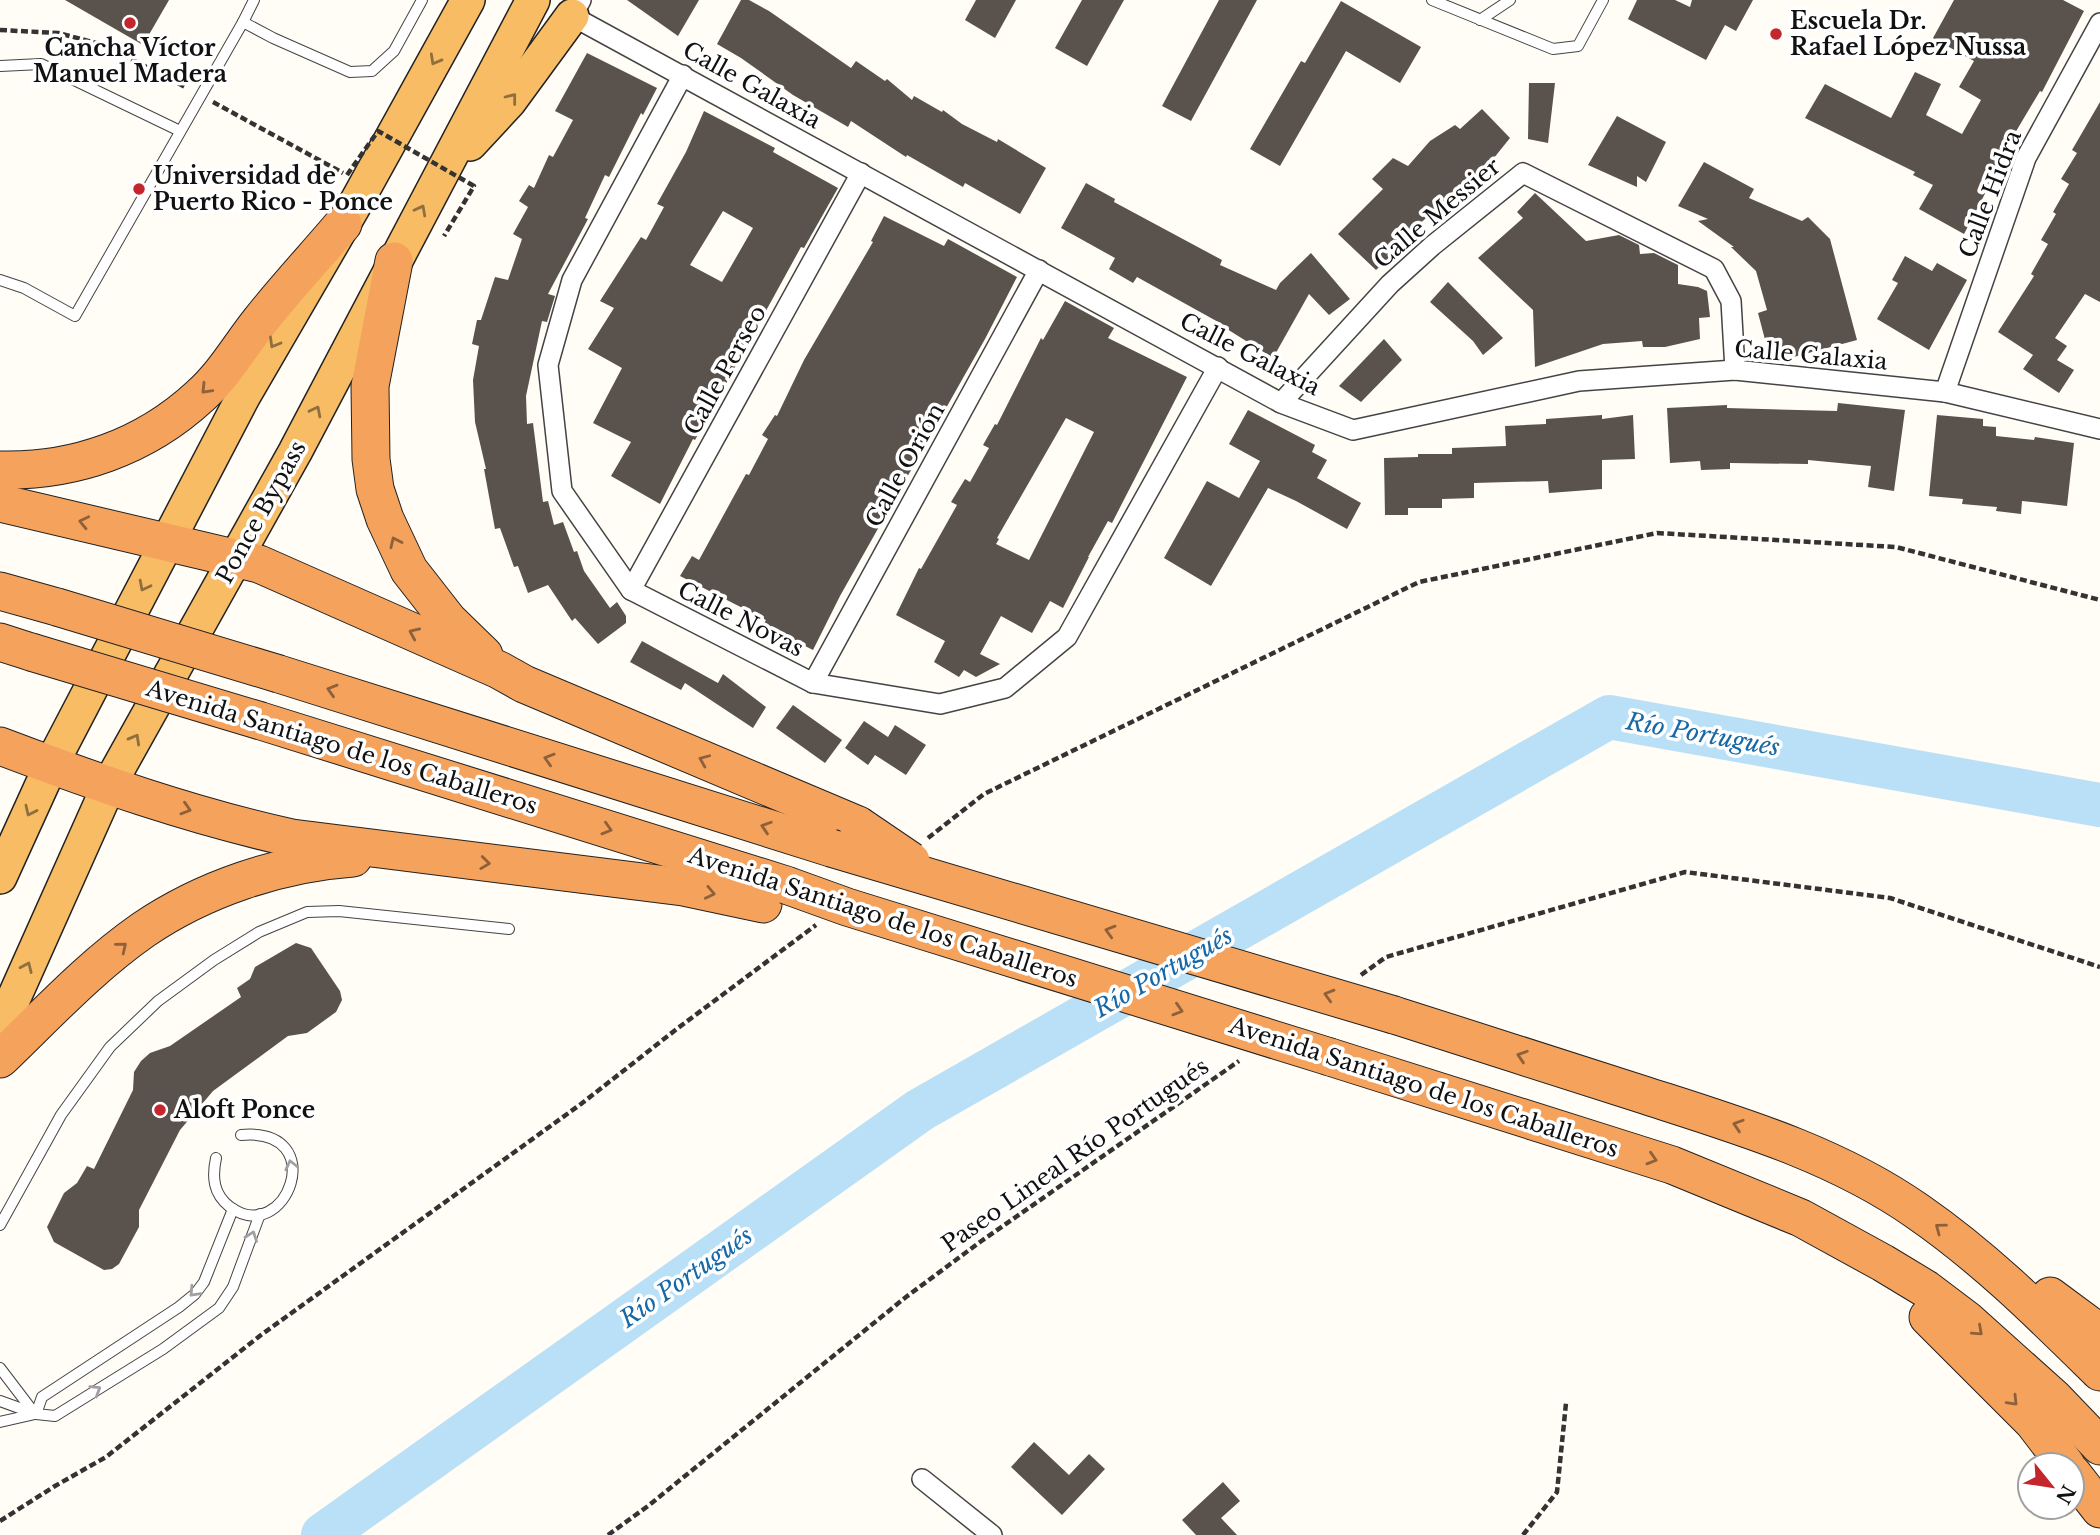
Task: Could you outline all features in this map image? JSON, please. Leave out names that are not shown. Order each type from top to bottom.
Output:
[{"type":"highway","points":[[0,877],[51,765],[243,397],[468,0]]},
{"type":"highway","name":"Ponce Bypass","points":[[0,1030],[109,785],[295,452],[533,0]]},
{"type":"highway","points":[[446,163],[471,143],[509,102],[577,8]]},
{"type":"highway","points":[[0,470],[44,469],[120,450],[171,419],[201,396],[260,321],[343,224]]},
{"type":"highway","points":[[394,261],[370,386],[371,459],[375,489],[390,531],[409,570],[448,620],[499,670]]},
{"type":"highway","points":[[0,503],[259,564],[499,670],[524,684],[858,825],[944,883]]},
{"type":"highway","points":[[0,591],[279,674],[944,883],[1394,1015],[1745,1127],[1837,1165],[1894,1197],[1970,1251],[2020,1293],[2100,1371]]},
{"type":"highway","name":"Avenida Santiago de los Caballeros","points":[[16,647],[261,721],[774,895],[847,907],[1672,1165],[1801,1218],[1926,1289],[1967,1320],[2054,1398],[2100,1446]]},
{"type":"highway","points":[[0,746],[109,785],[250,829],[292,838],[683,887],[774,895]]},
{"type":"highway","points":[[0,1059],[97,967],[143,930],[193,902],[242,881],[295,866],[343,859],[417,854]]},
{"type":"highway","points":[[1970,1251],[2049,1295],[2100,1333]]},
{"type":"highway","points":[[1883,1263],[1919,1308],[2033,1422],[2055,1451]]},
{"type":"highway","points":[[2086,1491],[2100,1509]]},
{"type":"street","name":"Calle Galaxia","points":[[577,8],[683,75],[1039,271],[1282,403],[1353,430],[1579,381],[1735,370],[1945,392],[2100,429]]},
{"type":"street","name":"Calle Hidra","points":[[1945,392],[2026,158],[2100,23]]},
{"type":"street","name":"Calle Novas","points":[[683,75],[572,280],[548,365],[562,491],[631,590],[813,683],[940,704],[1005,688],[1067,637],[1218,367]]},
{"type":"street","name":"Calle Perseo","points":[[631,590],[861,173]]},
{"type":"street","name":"Calle Messier","points":[[1282,403],[1390,284],[1432,246],[1523,173],[1714,269],[1731,301],[1735,370]]},
{"type":"street","name":"Calle Orión","points":[[813,683],[1039,271]]},
{"type":"street","points":[[922,1479],[992,1535]]},
{"type":"lane","points":[[0,281],[24,288],[75,316],[254,0]]},
{"type":"lane","points":[[243,22],[350,72],[372,71],[394,51],[422,0]]},
{"type":"lane","points":[[1432,0],[1553,49],[1578,46],[1603,0]]},
{"type":"lane","points":[[1480,20],[1510,0]]},
{"type":"lane","points":[[0,66],[41,64],[180,131]]},
{"type":"lane","points":[[0,1225],[61,1115],[110,1047],[158,1001],[214,960],[259,932],[306,912],[339,911],[509,929]]},
{"type":"lane","points":[[216,1158],[213,1174],[215,1188],[233,1209],[247,1214],[260,1214],[283,1202],[293,1179],[289,1154],[271,1137],[259,1133],[241,1135]]},
{"type":"lane","points":[[36,1414],[42,1397],[180,1307],[195,1294],[204,1282],[233,1209]]},
{"type":"lane","points":[[0,1401],[36,1414],[55,1416],[163,1349],[219,1308],[233,1287],[260,1214]]},
{"type":"lane","points":[[0,1368],[36,1414]]},
{"type":"lane","points":[[0,1422],[36,1414]]},
{"type":"path","points":[[0,30],[58,33],[104,45],[347,175],[377,131],[474,186],[444,236]]},
{"type":"path","points":[[1352,981],[1386,957],[1685,872],[1890,898],[2100,967]]},
{"type":"path","name":"Paseo Lineal Río Portugués","points":[[608,1535],[648,1506],[906,1297],[1250,1053]]},
{"type":"path","points":[[1523,1535],[1557,1492],[1566,1403]]},
{"type":"building","name":"Cancha Víctor Manuel Madera","points":[[65,0],[169,0],[143,45]]},
{"type":"building","points":[[627,0],[699,0],[678,36]]},
{"type":"building","points":[[741,0],[749,0],[769,11],[851,68],[856,61],[885,81],[887,79],[912,100],[914,96],[942,112],[943,110],[962,124],[997,142],[998,139],[1046,168],[1020,214],[965,183],[963,187],[907,155],[906,157],[851,121],[848,127],[793,95],[717,44]]},
{"type":"building","points":[[976,0],[1016,0],[995,38],[965,20]]},
{"type":"building","points":[[1082,0],[1124,0],[1087,66],[1055,48]]},
{"type":"building","points":[[1219,0],[1257,0],[1191,121],[1162,106]]},
{"type":"building","points":[[1637,0],[1675,0],[1690,7],[1692,0],[1753,0],[1736,31],[1725,25],[1706,60],[1628,19]]},
{"type":"building","points":[[1954,0],[2063,0],[2084,11],[2042,92],[2040,91],[2002,155],[2004,157],[1964,234],[1919,209],[1933,185],[1913,175],[1915,172],[1805,118],[1825,84],[1891,118],[1915,72],[1941,84],[1926,115],[1962,134],[1981,100],[1959,87],[1974,61],[1933,38]]},
{"type":"building","points":[[1341,1],[1421,47],[1400,83],[1346,51],[1280,166],[1250,149],[1301,61],[1305,63]]},
{"type":"building","points":[[587,53],[657,88],[643,115],[641,113],[609,177],[605,175],[585,218],[588,219],[548,294],[555,296],[547,322],[542,321],[526,396],[527,424],[533,423],[543,502],[548,501],[554,525],[563,522],[584,571],[610,608],[617,602],[626,616],[626,623],[598,644],[575,618],[572,621],[548,585],[528,593],[518,566],[514,567],[500,528],[495,529],[486,469],[475,422],[473,380],[479,346],[472,344],[477,320],[481,320],[495,277],[508,280],[522,239],[513,234],[528,207],[519,201],[529,185],[534,188],[549,155],[553,157],[573,120],[555,111]]},
{"type":"building","points":[[1529,83],[1555,83],[1548,143],[1528,139]]},
{"type":"building","points":[[2100,102],[2100,302],[2085,294],[2055,338],[2067,346],[2057,360],[2074,370],[2059,393],[2023,369],[2033,355],[1998,332],[2034,276],[2031,274],[2048,244],[2041,240],[2069,184],[2061,179],[2077,153],[2072,150]]},
{"type":"building","points":[[1482,109],[1510,138],[1477,179],[1452,204],[1447,199],[1393,248],[1396,251],[1376,270],[1338,234],[1383,189],[1372,179],[1393,158],[1408,166],[1430,141],[1455,125],[1460,129]]},
{"type":"building","points":[[704,111],[775,148],[773,152],[838,188],[804,248],[801,247],[695,440],[693,439],[660,504],[611,476],[631,442],[593,423],[622,368],[588,349],[614,308],[600,301],[641,237],[646,240],[664,207],[657,204],[686,152]],"holes":[[[723,211],[753,228],[722,282],[690,265]]]},
{"type":"building","points":[[1617,116],[1666,142],[1646,182],[1637,176],[1637,187],[1588,165]]},
{"type":"building","points":[[1704,162],[1754,189],[1749,198],[1802,221],[1808,217],[1830,239],[1857,340],[1786,359],[1783,347],[1768,351],[1758,313],[1767,310],[1756,271],[1731,247],[1734,247],[1698,221],[1708,219],[1678,206]]},
{"type":"building","points":[[1086,183],[1115,199],[1114,202],[1222,260],[1220,265],[1276,290],[1311,253],[1350,299],[1329,315],[1309,294],[1273,358],[1220,323],[1137,277],[1133,283],[1109,269],[1115,258],[1061,228]]},
{"type":"building","points":[[1535,193],[1586,241],[1619,235],[1639,245],[1640,254],[1654,253],[1678,265],[1678,284],[1707,291],[1710,317],[1699,318],[1700,339],[1665,347],[1643,347],[1642,341],[1603,344],[1535,367],[1533,310],[1478,258],[1523,218],[1517,212]]},
{"type":"building","points":[[884,216],[944,246],[948,239],[1017,277],[840,596],[813,650],[763,625],[766,620],[680,576],[692,556],[699,560],[746,474],[749,475],[768,439],[762,435],[775,415],[777,416],[804,360],[873,242],[871,241]]},
{"type":"building","points":[[1905,256],[1932,271],[1937,263],[1967,280],[1929,350],[1877,319],[1898,283],[1892,280]]},
{"type":"building","points":[[1448,282],[1503,338],[1483,355],[1473,341],[1430,302]]},
{"type":"building","points":[[1065,301],[1114,328],[1108,338],[1187,377],[1112,523],[1108,521],[1063,608],[1050,601],[1032,633],[1001,616],[980,654],[1000,664],[976,677],[964,670],[959,677],[934,662],[945,641],[896,615],[919,568],[921,569],[957,505],[951,502],[965,479],[970,482],[989,448],[983,445],[995,424],[997,425],[1041,338],[1043,340]],"holes":[[[1066,418],[1094,432],[1029,560],[996,544]]]},
{"type":"building","points":[[1384,339],[1402,360],[1361,402],[1339,386]]},
{"type":"building","points":[[1838,403],[1905,410],[1894,491],[1868,487],[1871,466],[1808,460],[1808,464],[1730,463],[1730,469],[1701,470],[1700,461],[1670,463],[1667,408],[1727,405],[1727,408],[1837,411]]},
{"type":"building","points":[[1248,410],[1315,445],[1312,452],[1327,460],[1317,478],[1361,503],[1347,529],[1268,488],[1211,586],[1164,558],[1207,481],[1239,498],[1260,461],[1229,444]]},
{"type":"building","points":[[1602,415],[1602,419],[1633,415],[1635,459],[1602,460],[1602,489],[1549,493],[1548,481],[1474,483],[1474,498],[1442,499],[1442,508],[1408,508],[1408,515],[1385,515],[1384,458],[1452,454],[1452,448],[1506,446],[1505,426],[1546,424],[1546,419]]},
{"type":"building","points":[[1937,415],[1983,419],[1983,426],[1996,427],[1996,436],[2034,440],[2035,437],[2074,443],[2067,506],[2022,501],[2021,514],[1996,511],[1997,507],[1962,504],[1963,499],[1929,496]]},
{"type":"building","points":[[642,641],[718,683],[723,674],[766,707],[753,728],[685,683],[681,690],[630,662]]},
{"type":"building","points":[[793,705],[842,740],[825,763],[776,728]]},
{"type":"building","points":[[864,721],[888,737],[895,725],[926,745],[906,775],[875,755],[868,765],[845,748]]},
{"type":"building","name":"Aloft Ponce","points":[[296,943],[311,948],[340,991],[342,1000],[336,1012],[307,1033],[288,1036],[213,1091],[180,1130],[139,1210],[139,1227],[119,1264],[104,1270],[54,1242],[47,1227],[64,1193],[77,1183],[87,1166],[94,1169],[133,1090],[134,1072],[141,1061],[150,1053],[170,1046],[241,997],[237,988],[250,979],[255,967]]},
{"type":"building","points":[[1034,1442],[1069,1475],[1089,1454],[1105,1469],[1062,1515],[1011,1467]]},
{"type":"building","points":[[1223,1482],[1240,1501],[1221,1518],[1237,1535],[1196,1535],[1182,1520]]},
{"type":"waterway","name":"Río Portugués","points":[[323,1535],[920,1110],[1609,717],[2100,805]]},
{"type":"place","name":"Cancha Víctor Manuel Madera","points":[[130,23]]},
{"type":"place","name":"Escuela Dr. Rafael López Nussa","points":[[1776,34]]},
{"type":"place","name":"Universidad de Puerto Rico - Ponce","points":[[139,189]]},
{"type":"place","name":"Aloft Ponce","points":[[160,1110]]}]
